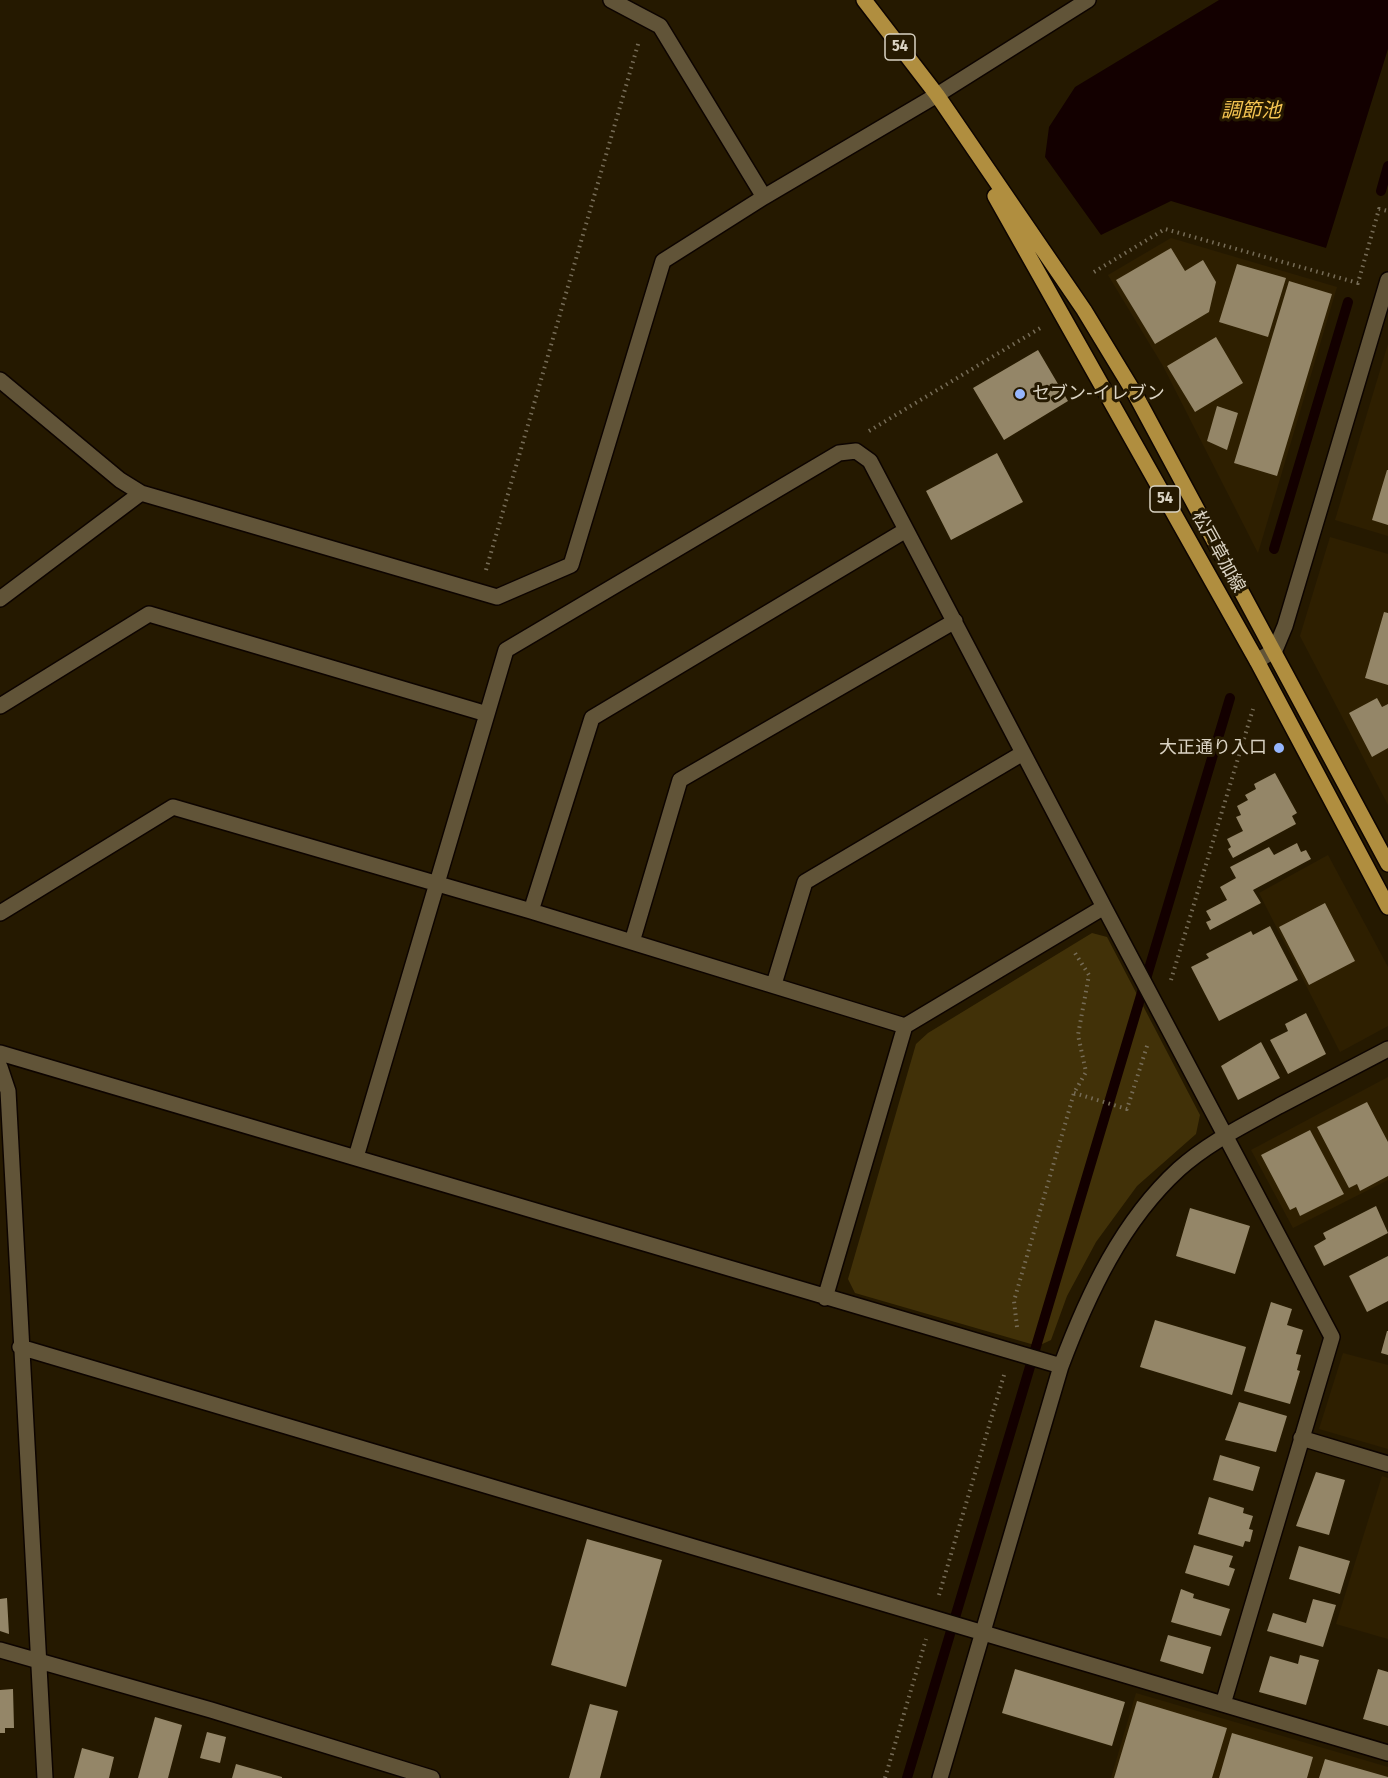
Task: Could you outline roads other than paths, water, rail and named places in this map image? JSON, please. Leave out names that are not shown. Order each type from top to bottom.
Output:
[{"type":"main road","name":"松戸草加線","points":[[864,0],[937,95],[1084,310],[1135,394],[1275,650],[1388,864]]},
{"type":"main road","name":"松戸草加線","points":[[937,95],[1257,661],[1388,907]]},
{"type":"street","points":[[611,0],[660,26],[764,197]]},
{"type":"street","points":[[0,380],[120,480],[141,493],[497,597],[571,565],[663,261],[764,197],[937,95],[1088,0]]},
{"type":"street","points":[[1257,661],[1275,650],[1285,626],[1388,280]]},
{"type":"street","points":[[356,1157],[506,650],[839,453],[856,451],[870,460],[1332,1337],[1223,1704]]},
{"type":"street","points":[[0,599],[141,493]]},
{"type":"street","points":[[531,911],[592,718],[906,530]]},
{"type":"street","points":[[0,706],[149,614],[487,714]]},
{"type":"street","points":[[632,942],[680,780],[955,621]]},
{"type":"street","points":[[774,984],[805,882],[1023,753]]},
{"type":"street","points":[[0,913],[173,807],[531,911],[905,1026]]},
{"type":"street","points":[[825,1298],[905,1026],[1104,907]]},
{"type":"street","points":[[940,1778],[1061,1366],[1078,1322],[1104,1268],[1149,1201],[1180,1168],[1225,1135],[1388,1049]]},
{"type":"street","points":[[0,1053],[1061,1366]]},
{"type":"street","points":[[0,1066],[8,1091],[6,1183],[20,1347],[45,1778]]},
{"type":"street","points":[[20,1347],[1388,1753]]},
{"type":"street","points":[[1301,1438],[1388,1464]]},
{"type":"street","points":[[0,1650],[211,1710],[432,1778]]},
{"type":"water","name":"調節池","points":[[1219,0],[1388,0],[1388,49],[1326,248],[1171,201],[1101,235],[1045,157],[1049,127],[1075,87]]},
{"type":"waterway","points":[[1381,191],[1388,166]]},
{"type":"waterway","points":[[1274,549],[1348,302]]},
{"type":"waterway","points":[[907,1778],[1230,698]]},
{"type":"place","name":"セブン-イレブン","points":[[1020,394]]},
{"type":"place","name":"大正通り入口","points":[[1279,748]]}]
